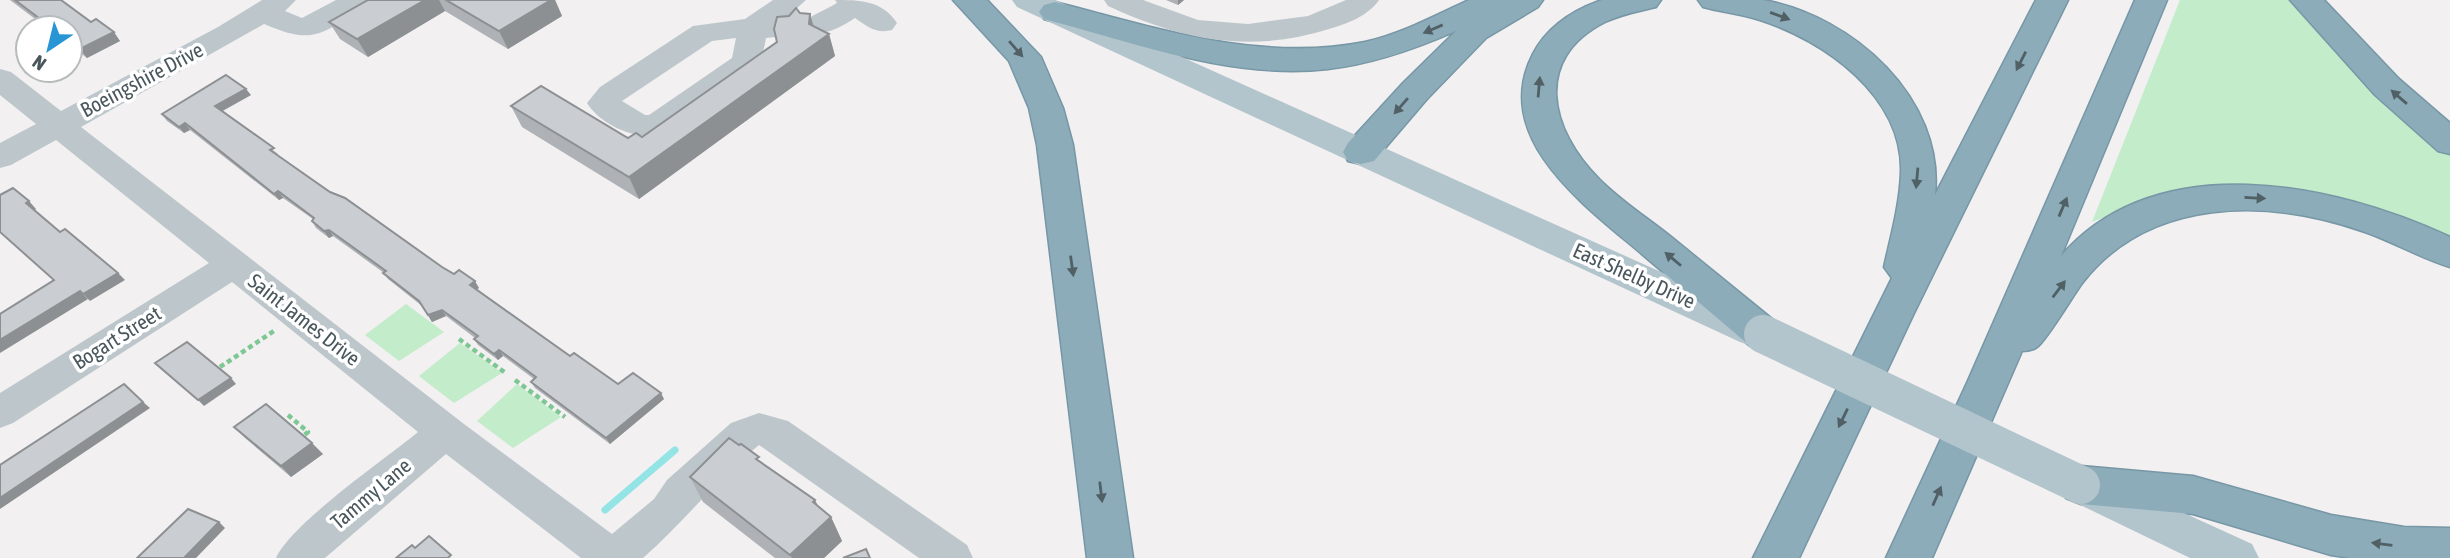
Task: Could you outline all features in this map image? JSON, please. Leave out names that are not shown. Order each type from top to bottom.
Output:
[{"type":"highway","points":[[969,0],[1024,57],[1046,108],[1055,145],[1110,558]]},
{"type":"highway","points":[[1041,6],[1227,54],[1292,60],[1339,57],[1390,45],[1495,0]]},
{"type":"highway","points":[[1361,152],[1415,91],[1475,31],[1527,0]]},
{"type":"highway","points":[[1645,0],[1607,9],[1592,16],[1571,29],[1555,45],[1544,64],[1538,86],[1544,123],[1571,171],[1600,202],[1763,334]]},
{"type":"highway","points":[[1714,0],[1776,14],[1820,34],[1862,62],[1878,78],[1898,106],[1915,143],[1919,171],[1894,313]]},
{"type":"highway","points":[[1776,558],[1894,313],[2052,0]]},
{"type":"highway","points":[[1909,558],[1988,383],[2151,0]]},
{"type":"highway","points":[[2306,0],[2388,87],[2450,142]]},
{"type":"highway","points":[[1988,383],[2092,248],[2104,237],[2152,213],[2220,199],[2246,197],[2292,201],[2344,210],[2377,221],[2450,253]]},
{"type":"highway","points":[[2081,485],[2193,495],[2331,535],[2404,547],[2450,548]]},
{"type":"main road","name":"East Shelby Drive","points":[[1041,6],[1763,334],[2236,558]]},
{"type":"street","points":[[272,6],[293,26],[307,28],[358,0]]},
{"type":"street","points":[[1118,0],[1185,26],[1231,33],[1290,28],[1324,21],[1347,13],[1365,0]]},
{"type":"street","points":[[817,25],[830,21],[852,2],[882,23]]},
{"type":"street","name":"Boeingshire Drive","points":[[0,157],[272,6]]},
{"type":"street","points":[[752,30],[788,14]]},
{"type":"street","name":"Saint James Drive","points":[[0,79],[446,432],[613,558]]},
{"type":"street","name":"Bogart Street","points":[[0,412],[234,264]]},
{"type":"street","points":[[613,558],[668,511],[681,492],[745,433],[758,429],[774,432],[952,558]]},
{"type":"street","name":"Tammy Lane","points":[[297,558],[339,519],[446,432]]},
{"type":"path","points":[[220,367],[298,315]]},
{"type":"path","points":[[459,339],[507,374]]},
{"type":"path","points":[[515,380],[565,417]]},
{"type":"path","points":[[288,415],[308,432],[302,437]]},
{"type":"green space","points":[[2180,0],[2294,0],[2418,127],[2450,156],[2450,244],[2381,214],[2146,201],[2092,222]]},
{"type":"green space","points":[[406,304],[444,332],[399,361],[365,335]]},
{"type":"green space","points":[[460,343],[502,373],[454,403],[419,376]]},
{"type":"green space","points":[[517,384],[561,417],[513,448],[477,421]]},
{"type":"building","points":[[15,0],[61,0],[80,14],[34,14]]},
{"type":"building","points":[[368,0],[425,0],[357,39],[329,22]]},
{"type":"building","points":[[446,0],[551,0],[499,31]]},
{"type":"building","points":[[796,8],[800,13],[810,14],[809,24],[829,34],[629,177],[511,106],[541,86],[628,138],[636,133],[642,137],[777,42],[774,29],[777,17],[789,16]]},
{"type":"building","points":[[84,17],[91,22],[96,19],[114,32],[84,47]]},
{"type":"building","points":[[226,75],[246,89],[215,106],[274,148],[270,150],[330,192],[345,198],[442,267],[454,274],[459,270],[475,281],[470,285],[570,356],[574,353],[618,384],[633,373],[661,393],[606,438],[531,382],[536,377],[499,350],[494,354],[474,339],[478,336],[442,310],[428,315],[419,301],[383,273],[386,271],[329,230],[324,231],[312,221],[314,218],[278,191],[274,194],[185,123],[179,127],[162,114]]},
{"type":"building","points":[[13,188],[60,232],[65,229],[118,273],[83,294],[80,291],[0,340],[0,314],[54,280],[0,232],[0,195]]},
{"type":"building","points":[[187,342],[231,378],[198,400],[155,363]]},
{"type":"building","points":[[124,384],[143,402],[0,498],[0,465]]},
{"type":"building","points":[[266,404],[312,443],[281,466],[234,427]]},
{"type":"building","points":[[729,438],[741,444],[759,457],[756,459],[815,500],[813,502],[831,517],[790,555],[690,477]]},
{"type":"building","points":[[188,509],[219,522],[184,558],[137,558]]},
{"type":"building","points":[[429,536],[451,555],[448,558],[396,558],[412,545],[415,548]]},
{"type":"building","points":[[866,549],[870,558],[843,558]]},
{"type":"waterway","points":[[605,510],[675,450]]}]
